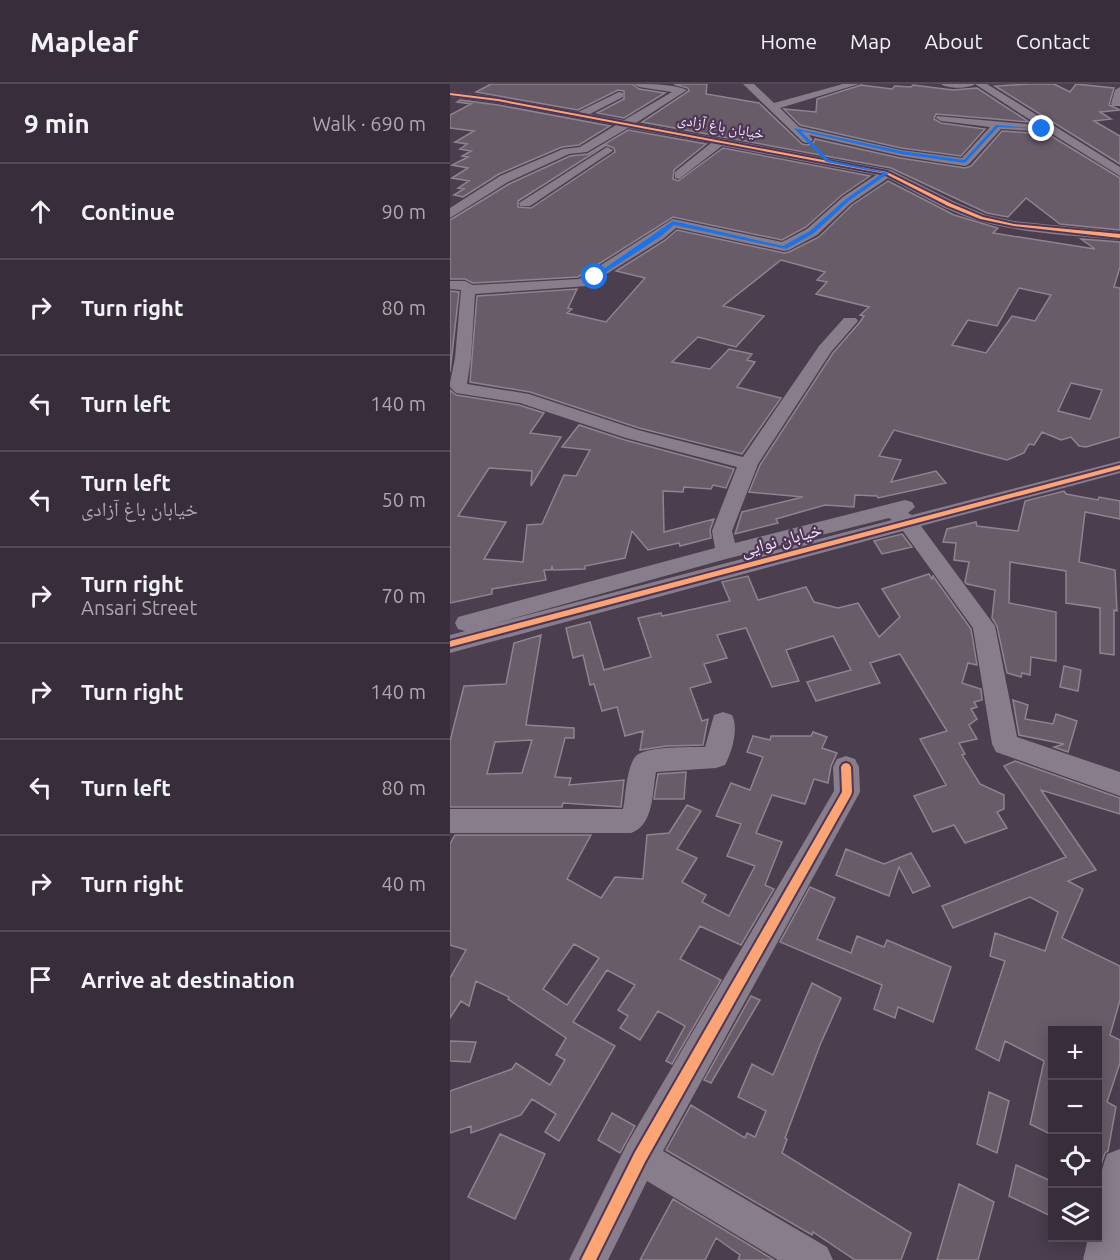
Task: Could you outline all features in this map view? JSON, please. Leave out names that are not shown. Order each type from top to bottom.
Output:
[{"type":"street","points":[[450,214],[504,179],[567,151],[583,150],[682,90],[639,84]]},
{"type":"street","points":[[748,84],[828,161]]},
{"type":"street","points":[[773,108],[854,84]]},
{"type":"street","points":[[946,84],[970,84]]},
{"type":"street","points":[[980,84],[1114,164],[1120,172]]},
{"type":"street","points":[[498,100],[511,90]]},
{"type":"street","points":[[1116,104],[1120,90]]},
{"type":"street","name":"خیابان باغ آزادی","points":[[450,94],[498,100],[887,173],[950,205],[982,218],[1014,225],[1120,236]]},
{"type":"street","points":[[580,116],[619,95]]},
{"type":"street","points":[[941,118],[997,126],[1053,129]]},
{"type":"street","points":[[795,129],[901,153],[965,162],[997,126]]},
{"type":"street","points":[[525,203],[566,174],[645,128]]},
{"type":"street","points":[[679,174],[721,141]]},
{"type":"street","points":[[468,290],[582,283],[658,236],[673,223],[784,247],[812,232],[847,200],[887,173]]},
{"type":"street","points":[[450,285],[465,285],[468,290],[463,358],[458,386],[462,389],[524,398],[633,434],[748,464]]},
{"type":"street","points":[[726,552],[722,531],[748,464],[825,349],[850,321]]},
{"type":"street","name":"خیابان نوایی","points":[[450,644],[1120,453]]},
{"type":"street","name":"خیابان نوایی","points":[[450,627],[726,552],[900,517],[1120,467]]},
{"type":"street","points":[[900,517],[984,626],[1005,744],[1120,784]]},
{"type":"street","points":[[450,821],[631,821],[635,816],[644,765],[648,761],[716,758],[723,722]]},
{"type":"street","points":[[588,1260],[640,1157],[847,792],[846,767]]},
{"type":"street","points":[[640,1157],[814,1260]]},
{"type":"street","points":[[1102,1260],[1120,1167]]},
{"type":"building","points":[[491,84],[632,84],[639,89],[665,93],[624,118],[597,113],[624,99],[624,91],[618,90],[578,110],[476,92]]},
{"type":"building","points":[[674,84],[707,84],[706,94],[759,103],[802,144],[808,145],[815,139],[900,158],[965,168],[971,166],[1002,131],[1048,134],[1120,178],[1120,230],[1060,224],[1026,198],[1008,217],[987,213],[891,168],[642,122],[689,91],[688,88]]},
{"type":"building","points":[[1054,84],[1070,92],[1076,84],[1114,88],[1109,105],[1120,110],[1100,112],[1111,119],[1094,121],[1120,136],[1120,164],[995,86]]},
{"type":"building","points":[[861,85],[892,89],[895,86],[911,87],[913,85],[953,90],[977,88],[1029,122],[936,114],[934,119],[941,123],[985,129],[961,156],[901,148],[800,125],[784,109],[816,112],[817,99]]},
{"type":"building","points":[[460,100],[610,126],[579,145],[562,147],[499,174],[463,197],[454,195],[464,189],[458,188],[469,181],[452,178],[468,168],[452,165],[468,157],[462,156],[471,151],[460,149],[467,144],[455,142],[474,131],[450,128],[450,115],[471,104],[457,102]]},
{"type":"building","points":[[628,130],[706,144],[674,170],[673,179],[678,181],[723,148],[870,176],[842,195],[806,227],[782,240],[673,217],[578,277],[473,283],[465,279],[450,279],[450,220],[509,184],[570,156],[588,154]],"holes":[[[606,145],[614,148],[615,152],[531,208],[518,207],[518,201]]]},
{"type":"building","points":[[888,181],[954,215],[998,228],[993,233],[1095,249],[1081,239],[1120,242],[1120,267],[1114,287],[1120,288],[1120,437],[1086,447],[1079,446],[1071,437],[1061,440],[1042,432],[1034,445],[1029,444],[1024,453],[1007,460],[894,430],[879,456],[901,460],[891,482],[936,471],[946,483],[878,498],[877,496],[855,495],[854,507],[825,505],[776,519],[778,523],[735,534],[742,512],[803,497],[749,492],[760,465],[833,353],[864,316],[860,315],[869,307],[816,294],[827,282],[817,280],[825,272],[781,260],[723,306],[764,316],[736,347],[698,337],[672,362],[710,369],[729,349],[752,354],[747,360],[755,362],[737,387],[781,398],[742,454],[639,428],[530,392],[470,382],[477,296],[577,289],[568,308],[572,309],[567,313],[606,322],[645,278],[616,271],[664,241],[677,230],[784,253],[819,237],[852,205]],"holes":[[[1019,288],[1051,295],[1035,321],[1012,316],[986,353],[952,345],[968,320],[997,326]],[[1071,383],[1102,390],[1090,419],[1058,411]]]},
{"type":"building","points":[[450,291],[459,292],[450,372]]},
{"type":"building","points":[[450,390],[456,395],[519,405],[544,413],[530,433],[561,437],[531,486],[532,471],[489,468],[458,516],[506,522],[484,559],[523,562],[527,525],[542,524],[564,475],[576,476],[590,450],[562,447],[579,425],[625,440],[734,469],[726,488],[713,485],[711,489],[684,487],[683,492],[663,491],[664,532],[714,519],[710,530],[711,538],[680,546],[679,543],[648,550],[632,531],[625,558],[585,566],[585,569],[553,570],[552,567],[551,570],[544,570],[546,580],[492,589],[492,594],[450,603]]},
{"type":"building","points":[[1064,491],[1066,494],[1098,500],[1099,497],[1120,501],[1120,519],[1085,512],[1079,562],[1115,570],[1117,611],[1114,610],[1114,655],[1100,653],[1100,608],[1066,603],[1066,571],[1010,562],[1009,603],[1056,612],[1056,661],[1031,657],[1030,675],[1022,673],[1021,677],[1007,673],[997,626],[992,618],[995,590],[967,584],[965,582],[969,562],[954,560],[956,543],[943,542],[947,529],[976,522],[977,526],[1018,531],[1025,501]]},
{"type":"building","points":[[902,534],[912,547],[882,554],[874,541]]},
{"type":"building","points":[[929,574],[932,579],[933,576],[971,629],[977,665],[968,663],[962,683],[981,689],[982,700],[974,702],[977,707],[971,709],[977,719],[969,725],[977,739],[959,743],[965,754],[962,755],[980,784],[1004,795],[1004,809],[997,812],[1007,828],[965,843],[954,825],[933,832],[914,796],[946,785],[920,739],[947,731],[900,654],[870,663],[880,683],[816,701],[807,682],[851,670],[833,636],[786,650],[799,681],[772,687],[746,628],[717,635],[727,658],[704,664],[711,682],[690,688],[702,721],[708,719],[703,745],[667,746],[640,750],[643,731],[625,736],[617,707],[602,711],[594,684],[590,685],[583,655],[573,658],[566,628],[590,622],[604,670],[651,657],[638,618],[661,613],[662,616],[730,601],[722,582],[748,576],[758,600],[806,587],[814,602],[838,608],[858,603],[879,637],[900,617],[882,589]]},
{"type":"building","points":[[541,635],[526,725],[574,728],[574,738],[565,738],[555,777],[571,778],[569,785],[624,780],[621,807],[563,803],[562,807],[450,807],[450,741],[464,686],[506,684],[514,643]],"holes":[[[532,740],[522,773],[487,774],[495,742]]]},
{"type":"building","points":[[1064,666],[1081,670],[1078,691],[1060,687]]},
{"type":"building","points":[[1013,700],[1028,705],[1025,719],[1053,724],[1056,714],[1077,721],[1068,752],[1054,747],[1064,744],[1019,735]]},
{"type":"building","points":[[813,732],[827,737],[822,748],[837,753],[831,766],[828,783],[814,779],[805,804],[772,795],[756,833],[782,842],[765,885],[774,889],[741,945],[700,926],[680,959],[721,980],[672,1064],[666,1061],[685,1026],[658,1011],[640,1040],[620,1028],[628,1016],[618,1010],[635,985],[607,970],[573,1022],[615,1046],[559,1141],[545,1132],[556,1114],[532,1099],[521,1115],[471,1133],[471,1126],[450,1133],[450,1091],[512,1069],[516,1063],[550,1085],[565,1060],[556,1055],[566,1038],[508,999],[509,997],[476,981],[469,1006],[461,1001],[450,1018],[450,978],[466,950],[450,945],[450,844],[455,835],[591,835],[567,879],[601,898],[615,877],[643,879],[647,835],[669,833],[687,805],[701,811],[677,849],[697,858],[682,882],[706,895],[702,902],[729,916],[755,866],[727,856],[741,824],[716,816],[731,783],[750,790],[763,757],[747,752],[753,736],[770,740],[771,736],[811,736]],"holes":[[[574,944],[599,958],[567,1005],[543,989]]]},
{"type":"building","points":[[1015,761],[1120,798],[1120,814],[1041,790],[1096,870],[1068,881],[1083,889],[1062,938],[1120,966],[1120,1000],[1110,1035],[1120,1040],[1120,1063],[1107,1102],[1116,1107],[1108,1151],[1102,1162],[1102,1026],[1048,1026],[1048,1133],[1030,1124],[1044,1061],[1005,1041],[999,1061],[976,1049],[1005,961],[990,956],[995,933],[1045,951],[1058,912],[1030,897],[953,928],[942,906],[1066,857],[1004,766]]},
{"type":"building","points":[[686,772],[684,799],[654,799],[658,774]]},
{"type":"building","points":[[846,849],[884,864],[911,853],[930,886],[913,893],[899,867],[889,896],[836,875]]},
{"type":"building","points":[[810,887],[835,898],[817,939],[851,953],[857,936],[884,947],[887,940],[951,967],[933,1022],[898,1007],[895,1018],[874,1009],[882,985],[780,942]]},
{"type":"building","points":[[812,983],[841,998],[820,1045],[785,1138],[787,1139],[782,1153],[911,1233],[901,1260],[855,1260],[813,1232],[812,1235],[666,1150],[691,1105],[745,1138],[747,1133],[755,1137],[766,1111],[738,1097],[752,1064],[773,1075]]},
{"type":"building","points":[[751,996],[760,1000],[711,1083],[704,1080]]},
{"type":"building","points":[[450,1041],[476,1042],[470,1062],[450,1061]]},
{"type":"building","points":[[989,1092],[1009,1101],[997,1153],[977,1144]]},
{"type":"building","points":[[612,1113],[635,1126],[620,1153],[598,1140]]},
{"type":"building","points":[[500,1134],[545,1154],[515,1219],[468,1197]]},
{"type":"building","points":[[1016,1165],[1048,1180],[1048,1215],[1009,1196]]},
{"type":"building","points":[[959,1184],[994,1202],[978,1260],[937,1260]]},
{"type":"building","points":[[673,1199],[774,1260],[738,1260],[740,1255],[716,1238],[705,1260],[640,1260]]},
{"type":"cycle path","points":[[450,94],[498,100],[887,173],[950,205],[982,218],[1014,225],[1120,236]]},
{"type":"cycle path","points":[[450,644],[1120,467]]},
{"type":"cycle path","points":[[588,1260],[640,1157],[847,792],[846,767]]},
{"type":"route","points":[[595,277],[658,236],[665,227],[673,223],[780,248],[784,247],[812,232],[847,200],[887,173],[828,161],[795,129],[901,153],[965,162],[997,126],[1042,129]]}]
